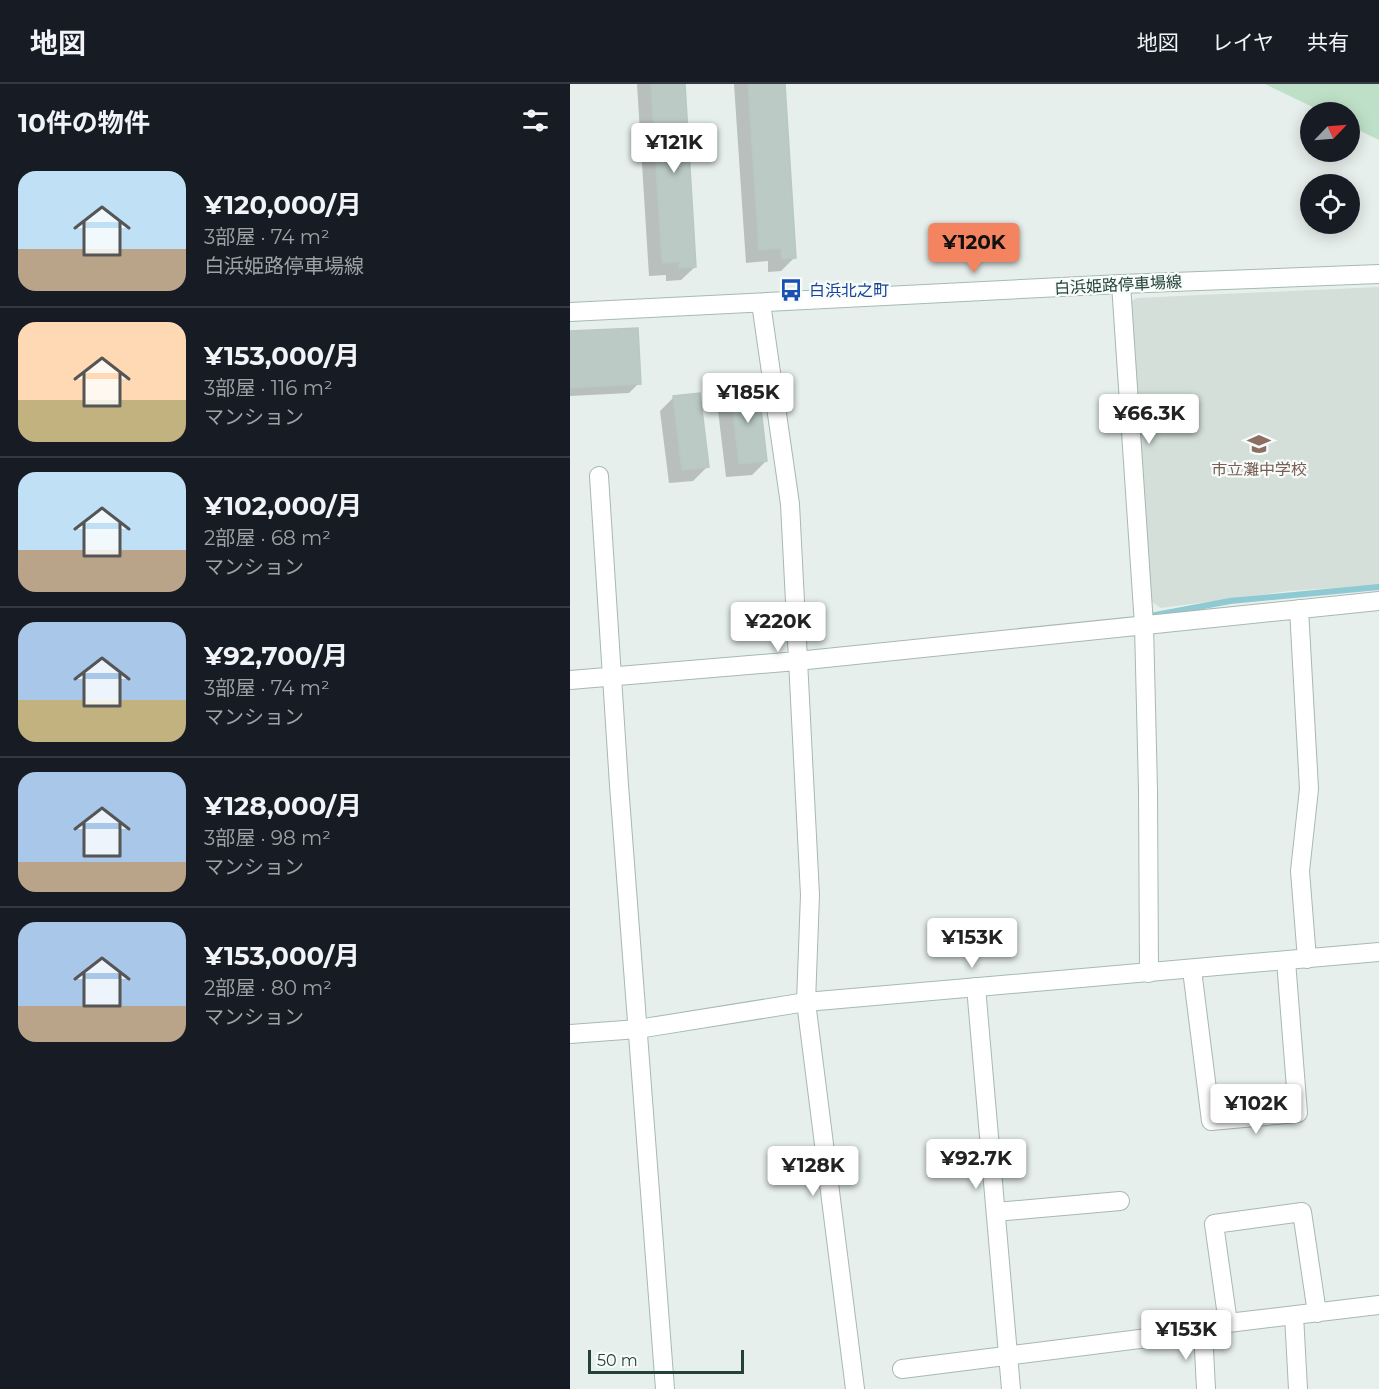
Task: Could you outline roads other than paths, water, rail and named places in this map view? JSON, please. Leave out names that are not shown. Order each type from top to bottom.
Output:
[{"type":"street","name":"白浜姫路停車場線","points":[[570,312],[1121,284],[1379,274]]},
{"type":"street","points":[[1121,284],[1143,617],[1148,790],[1149,973]]},
{"type":"street","points":[[761,303],[790,504],[810,895],[807,1002],[855,1389]]},
{"type":"street","points":[[599,476],[614,676],[619,785],[665,1389]]},
{"type":"street","points":[[570,680],[797,661],[1143,617],[1299,609],[1379,601]]},
{"type":"street","points":[[1299,609],[1309,789],[1300,871],[1307,958]]},
{"type":"street","points":[[570,1034],[638,1029],[807,1002],[1379,952]]},
{"type":"street","points":[[1192,969],[1210,1121],[1222,1120],[1298,1113],[1286,961]]},
{"type":"street","points":[[976,987],[1011,1389]]},
{"type":"street","points":[[996,1212],[1120,1201]]},
{"type":"street","points":[[1228,1323],[1214,1224],[1302,1212],[1317,1313]]},
{"type":"street","points":[[902,1369],[1009,1358],[1203,1331],[1228,1323],[1379,1305]]},
{"type":"street","points":[[1294,1315],[1298,1389]]},
{"type":"street","points":[[1203,1331],[1206,1389]]},
{"type":"waterway","points":[[1150,616],[1230,601],[1379,587]]},
{"type":"place","name":"白浜北之町","points":[[791,290]]},
{"type":"place","name":"市立灘中学校","points":[[1259,444]]}]
